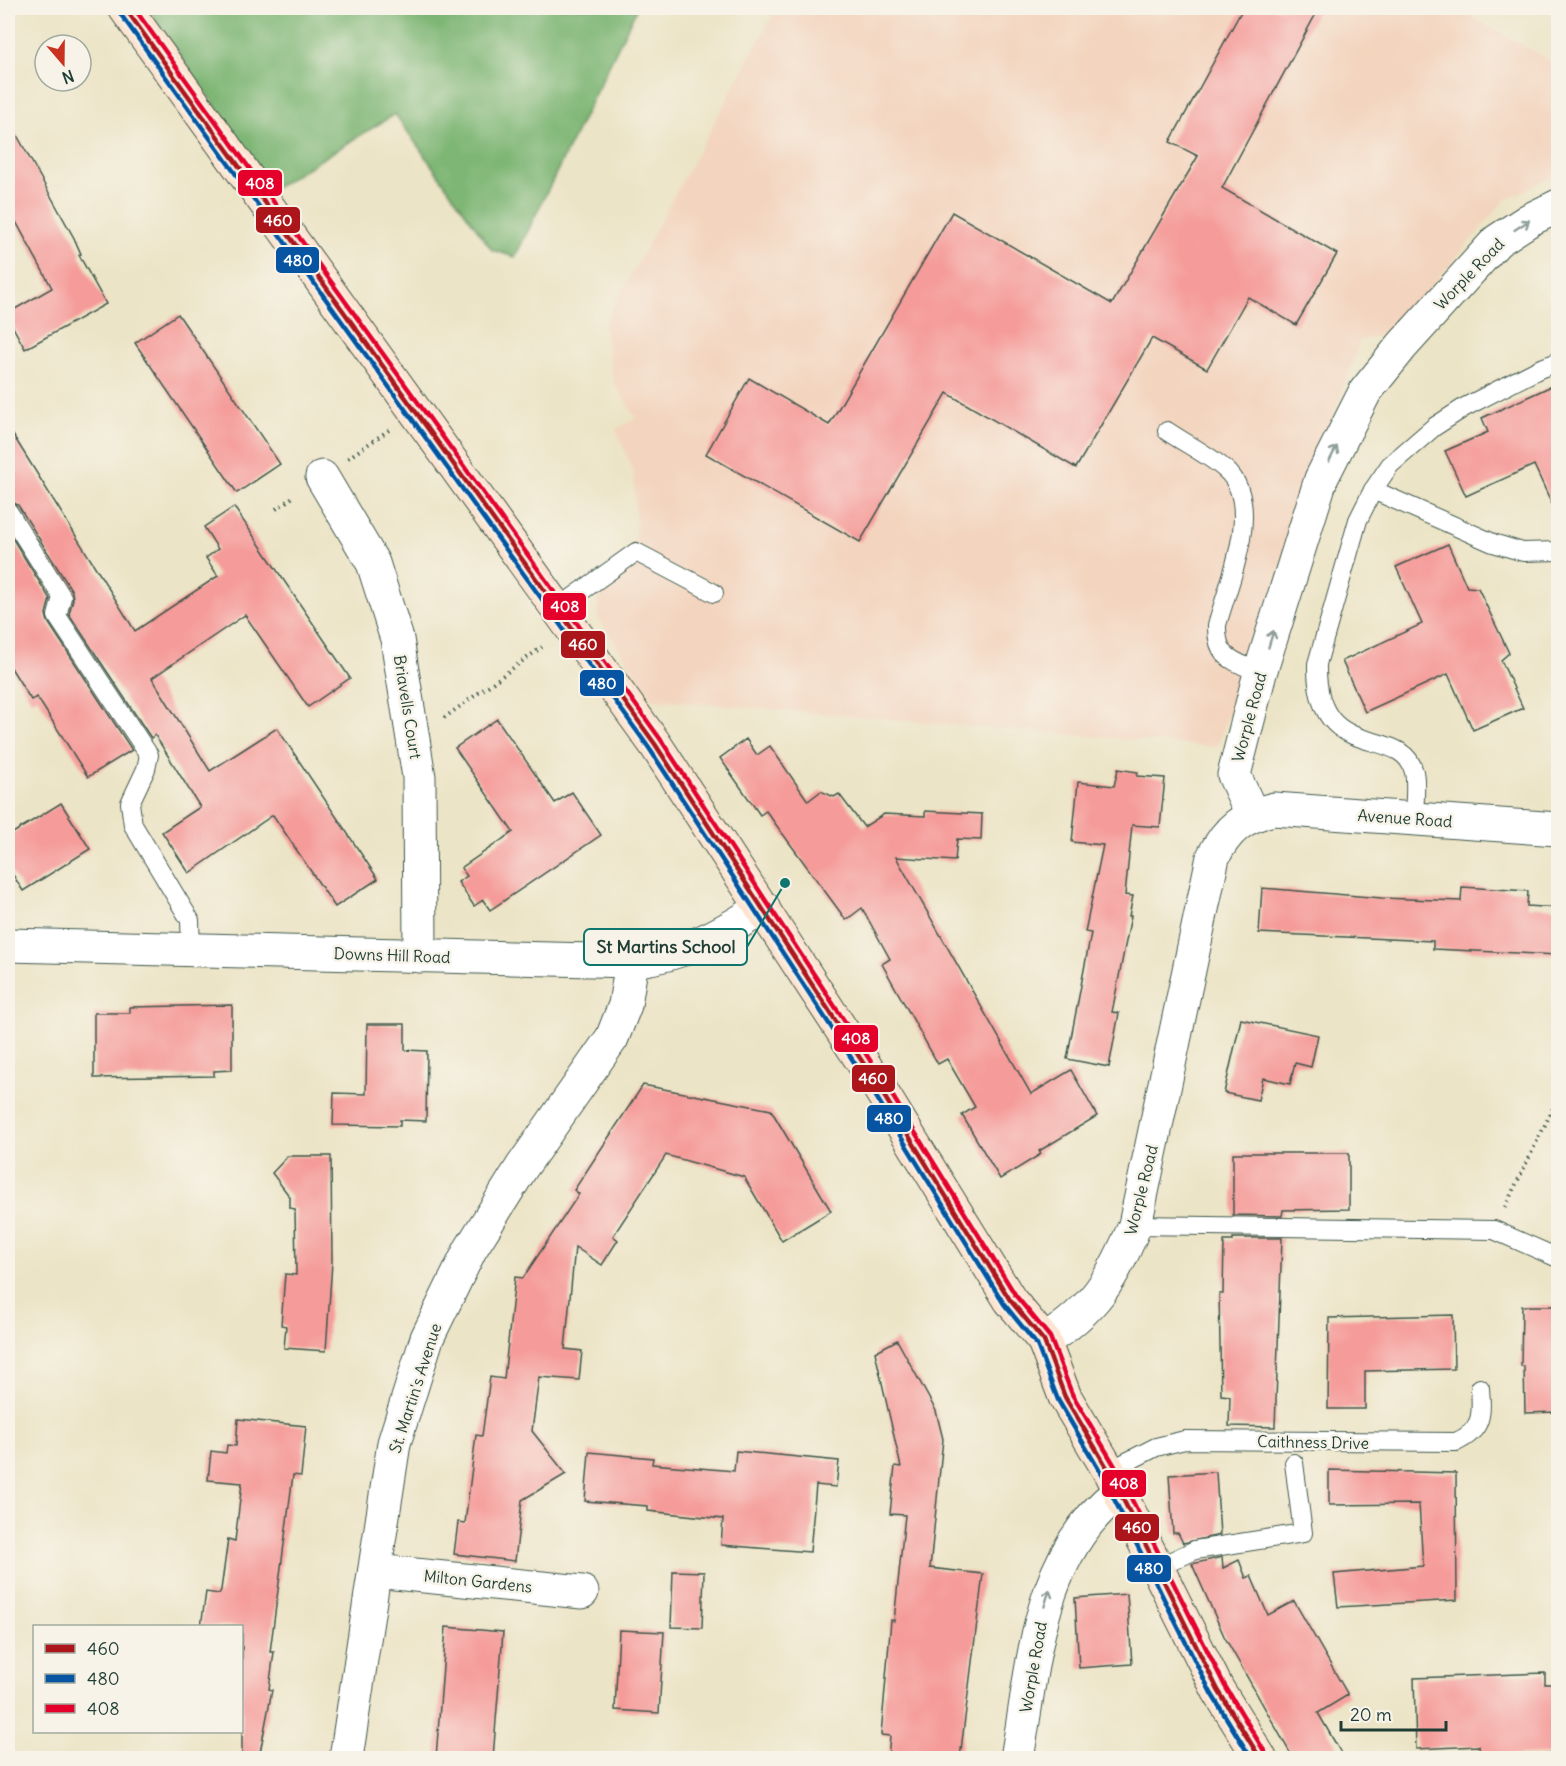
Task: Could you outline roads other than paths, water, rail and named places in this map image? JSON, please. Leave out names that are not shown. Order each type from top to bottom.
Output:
[{"type":"main road","points":[[125,8],[565,617],[655,744],[763,907],[1010,1300],[1044,1341],[1065,1397],[1114,1481],[1218,1690],[1260,1758]]},
{"type":"street","name":"Worple Road","points":[[1044,1341],[1071,1324],[1095,1299],[1118,1268],[1135,1225],[1212,857],[1229,831],[1252,814],[1234,775],[1260,673],[1321,479],[1365,392],[1402,346],[1497,241],[1529,220],[1558,206]]},
{"type":"street","name":"Briavells Court","points":[[322,477],[373,563],[397,639],[418,777],[420,956]]},
{"type":"street","name":"Avenue Road","points":[[1252,814],[1274,809],[1558,830]]},
{"type":"street","name":"Downs Hill Road","points":[[8,945],[632,961],[663,957],[722,935],[763,907]]},
{"type":"street","name":"St. Martin's Avenue","points":[[346,1758],[394,1443],[427,1338],[476,1241],[522,1167],[612,1038],[626,1005],[632,961]]},
{"type":"street","name":"Worple Road","points":[[1017,1758],[1046,1598],[1060,1565],[1114,1481]]},
{"type":"street","name":"Milton Gardens","points":[[375,1571],[582,1592]]},
{"type":"lane","points":[[1414,819],[1414,772],[1406,757],[1393,748],[1349,735],[1331,721],[1321,705],[1316,686],[1317,664],[1358,520],[1372,490],[1390,465],[1434,427],[1507,385],[1558,362]]},
{"type":"lane","points":[[1167,431],[1226,470],[1236,483],[1244,506],[1242,532],[1217,625],[1216,641],[1224,655],[1260,673]]},
{"type":"lane","points":[[1372,490],[1493,543],[1523,552],[1558,551]]},
{"type":"lane","points":[[8,511],[62,597],[57,616],[149,756],[146,769],[130,803],[133,825],[190,920],[191,949]]},
{"type":"lane","points":[[565,617],[636,552],[714,593]]},
{"type":"lane","points":[[1135,1225],[1494,1230],[1558,1258]]},
{"type":"lane","name":"Caithness Drive","points":[[1114,1481],[1156,1448],[1185,1440],[1456,1442],[1471,1435],[1482,1414],[1480,1388]]},
{"type":"lane","points":[[1157,1568],[1195,1550],[1303,1533],[1294,1463]]},
{"type":"place","name":"St Martins School","points":[[785,883]]}]
